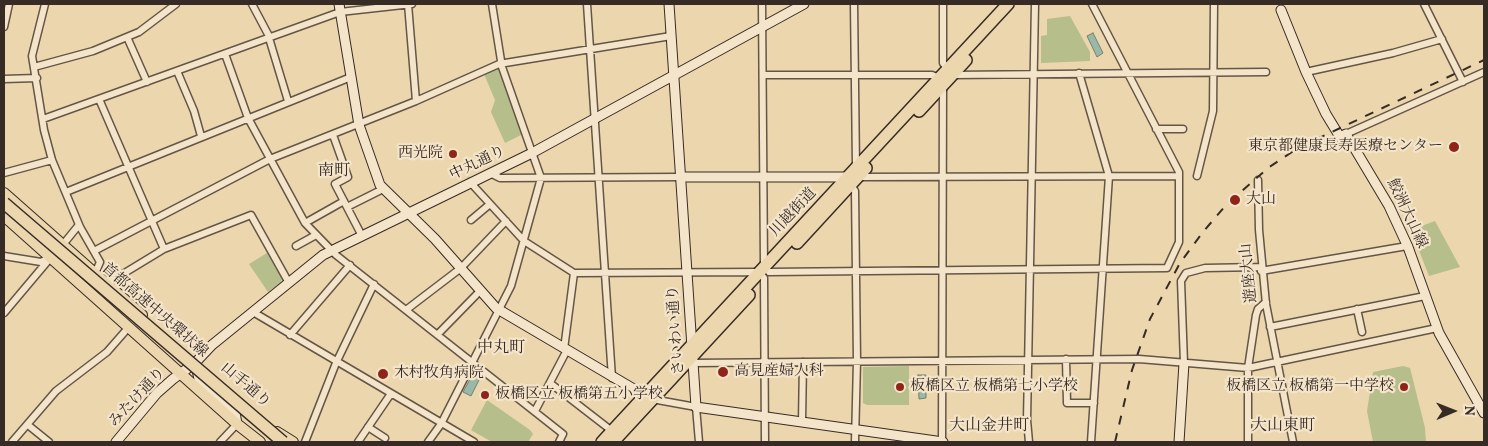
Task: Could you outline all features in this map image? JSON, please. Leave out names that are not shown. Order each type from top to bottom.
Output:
[{"type":"highway","name":"川越街道","points":[[602,442],[617,438],[648,398],[693,355],[764,273],[950,72],[1008,4]]},
{"type":"highway","name":"川越街道","points":[[950,72],[1018,4]]},
{"type":"highway","name":"首都高速中央環状線","points":[[5,197],[222,391],[282,442]]},
{"type":"highway","name":"首都高速中央環状線","points":[[4,213],[237,409],[282,442]]},
{"type":"highway","points":[[66,240],[69,260],[222,391]]},
{"type":"main road","points":[[5,197],[12,208],[8,213],[4,213],[18,228],[128,328],[260,442]]},
{"type":"main road","name":"山手通り","points":[[5,197],[66,240],[93,270],[195,363],[288,442]]},
{"type":"main road","points":[[18,228],[15,218],[19,214],[28,214]]},
{"type":"main road","points":[[270,427],[293,442]]},
{"type":"street","points":[[4,27],[9,4]]},
{"type":"street","points":[[45,4],[33,49],[34,67],[43,119],[52,160],[80,227],[100,262],[97,269],[93,270]]},
{"type":"street","points":[[34,67],[88,52],[139,32],[176,4]]},
{"type":"street","points":[[252,4],[269,38],[288,102]]},
{"type":"street","points":[[43,119],[269,38],[340,8],[409,4],[416,101]]},
{"type":"street","points":[[428,442],[441,424],[511,286],[541,178],[502,64],[492,4]]},
{"type":"street","points":[[587,4],[612,378]]},
{"type":"street","name":"さいわい通り","points":[[669,4],[696,407]]},
{"type":"street","points":[[762,4],[765,442]]},
{"type":"street","name":"中丸通り","points":[[181,373],[195,363],[212,345],[332,251],[532,153],[762,25],[804,4]]},
{"type":"street","points":[[854,4],[853,177],[856,191],[857,361],[855,442]]},
{"type":"street","points":[[943,4],[943,63],[950,72],[1266,72]]},
{"type":"street","points":[[1029,442],[1027,420],[1035,4]]},
{"type":"street","points":[[470,182],[524,241],[574,274],[1167,268],[1178,242],[1179,176],[1092,4]]},
{"type":"street","points":[[1197,176],[1213,111],[1214,4]]},
{"type":"street","points":[[1424,4],[1463,82]]},
{"type":"street","points":[[340,8],[359,125],[377,180],[383,189],[432,235],[498,310],[648,398],[696,407],[942,442],[941,82],[932,75],[763,75]]},
{"type":"street","name":"鮫洲大山線","points":[[1281,10],[1306,72],[1340,137],[1346,134],[1385,198],[1407,246],[1437,328],[1484,413]]},
{"type":"street","points":[[94,251],[270,159],[359,125],[502,64],[671,36]]},
{"type":"street","points":[[127,37],[147,82]]},
{"type":"street","points":[[1306,72],[1393,53],[1442,39]]},
{"type":"street","points":[[225,54],[248,118],[305,223],[332,251],[564,434],[559,442]]},
{"type":"street","points":[[177,71],[194,112],[201,136]]},
{"type":"street","points":[[1346,134],[1484,72]]},
{"type":"street","points":[[1079,73],[1109,176],[1091,442]]},
{"type":"street","points":[[66,192],[351,77]]},
{"type":"street","points":[[4,79],[37,78]]},
{"type":"street","points":[[98,99],[164,248]]},
{"type":"street","points":[[1156,128],[1183,129]]},
{"type":"street","points":[[333,135],[348,177],[335,184],[362,236]]},
{"type":"street","points":[[4,173],[52,160]]},
{"type":"street","points":[[490,173],[500,178],[1179,176]]},
{"type":"street","name":"遊座大山","points":[[1258,180],[1261,269],[1292,442]]},
{"type":"street","points":[[305,223],[383,189]]},
{"type":"street","points":[[471,220],[490,204]]},
{"type":"street","points":[[108,283],[164,248],[251,214],[289,283]]},
{"type":"street","points":[[404,308],[461,268],[506,221]]},
{"type":"street","points":[[4,313],[66,240],[80,227]]},
{"type":"street","points":[[296,246],[316,235]]},
{"type":"street","points":[[1179,442],[1184,363],[1181,281],[1186,273],[1205,268],[1261,269],[1407,246]]},
{"type":"street","points":[[4,256],[40,262],[46,258],[51,258]]},
{"type":"street","points":[[290,336],[350,265]]},
{"type":"street","points":[[535,411],[565,349],[574,274]]},
{"type":"street","points":[[305,442],[336,363],[374,284]]},
{"type":"street","points":[[438,334],[480,290]]},
{"type":"street","points":[[1270,327],[1425,296]]},
{"type":"street","points":[[1248,442],[1248,368],[1256,315],[1258,309],[1266,302]]},
{"type":"street","points":[[1357,309],[1362,332]]},
{"type":"street","points":[[253,312],[390,395],[474,442]]},
{"type":"street","points":[[12,442],[56,391],[107,352],[128,328]]},
{"type":"street","points":[[693,355],[764,362],[1097,359],[1248,368],[1437,328]]},
{"type":"street","points":[[1066,360],[1067,402],[1094,404]]},
{"type":"street","points":[[802,422],[803,362]]},
{"type":"street","points":[[195,363],[199,379],[235,412],[237,424],[220,442]]},
{"type":"street","name":"みたけ通り","points":[[116,442],[157,393],[181,373]]},
{"type":"street","points":[[550,383],[617,438]]},
{"type":"street","points":[[358,442],[390,395]]},
{"type":"street","points":[[696,407],[699,442]]},
{"type":"street","points":[[28,425],[49,442]]},
{"type":"street","points":[[368,427],[385,438]]},
{"type":"green space","points":[[1070,16],[1090,52],[1090,61],[1041,63],[1041,36],[1047,35],[1047,19]]},
{"type":"green space","points":[[499,68],[523,134],[505,143],[491,112],[495,100],[484,74]]},
{"type":"green space","points":[[1435,221],[1460,267],[1429,276],[1411,230]]},
{"type":"green space","points":[[267,253],[282,279],[281,282],[268,292],[249,264]]},
{"type":"green space","points":[[909,366],[909,405],[867,405],[863,403],[863,367]]},
{"type":"green space","points":[[1403,366],[1410,368],[1425,428],[1426,442],[1373,442],[1367,411],[1373,372]]},
{"type":"green space","points":[[487,400],[530,430],[533,434],[528,442],[492,442],[471,430]]},
{"type":"shaded area","points":[[1093,33],[1103,53],[1097,57],[1087,36]]},
{"type":"shaded area","points":[[474,372],[481,376],[471,396],[463,392]]},
{"type":"shaded area","points":[[918,375],[926,375],[926,398],[919,399]]},
{"type":"railway","points":[[1115,442],[1132,370],[1150,319],[1180,263],[1226,205],[1268,168],[1298,148],[1484,60]]},
{"type":"place","name":"東京都健康長寿医療センター","points":[[1454,147]]},
{"type":"place","name":"西光院","points":[[453,154]]},
{"type":"place","name":"大山","points":[[1235,200]]},
{"type":"place","name":"高見産婦人科","points":[[723,372]]},
{"type":"place","name":"木村牧角病院","points":[[383,374]]},
{"type":"place","name":"板橋区立 板橋第七小学校","points":[[900,387]]},
{"type":"place","name":"板橋区立 板橋第一中学校","points":[[1404,387]]},
{"type":"place","name":"板橋区立 板橋第五小学校","points":[[485,395]]},
{"type":"district","name":"南町","points":[[334,172]]},
{"type":"district","name":"中丸町","points":[[501,349]]},
{"type":"district","name":"大山金井町","points":[[989,427]]},
{"type":"district","name":"大山東町","points":[[1283,427]]}]
